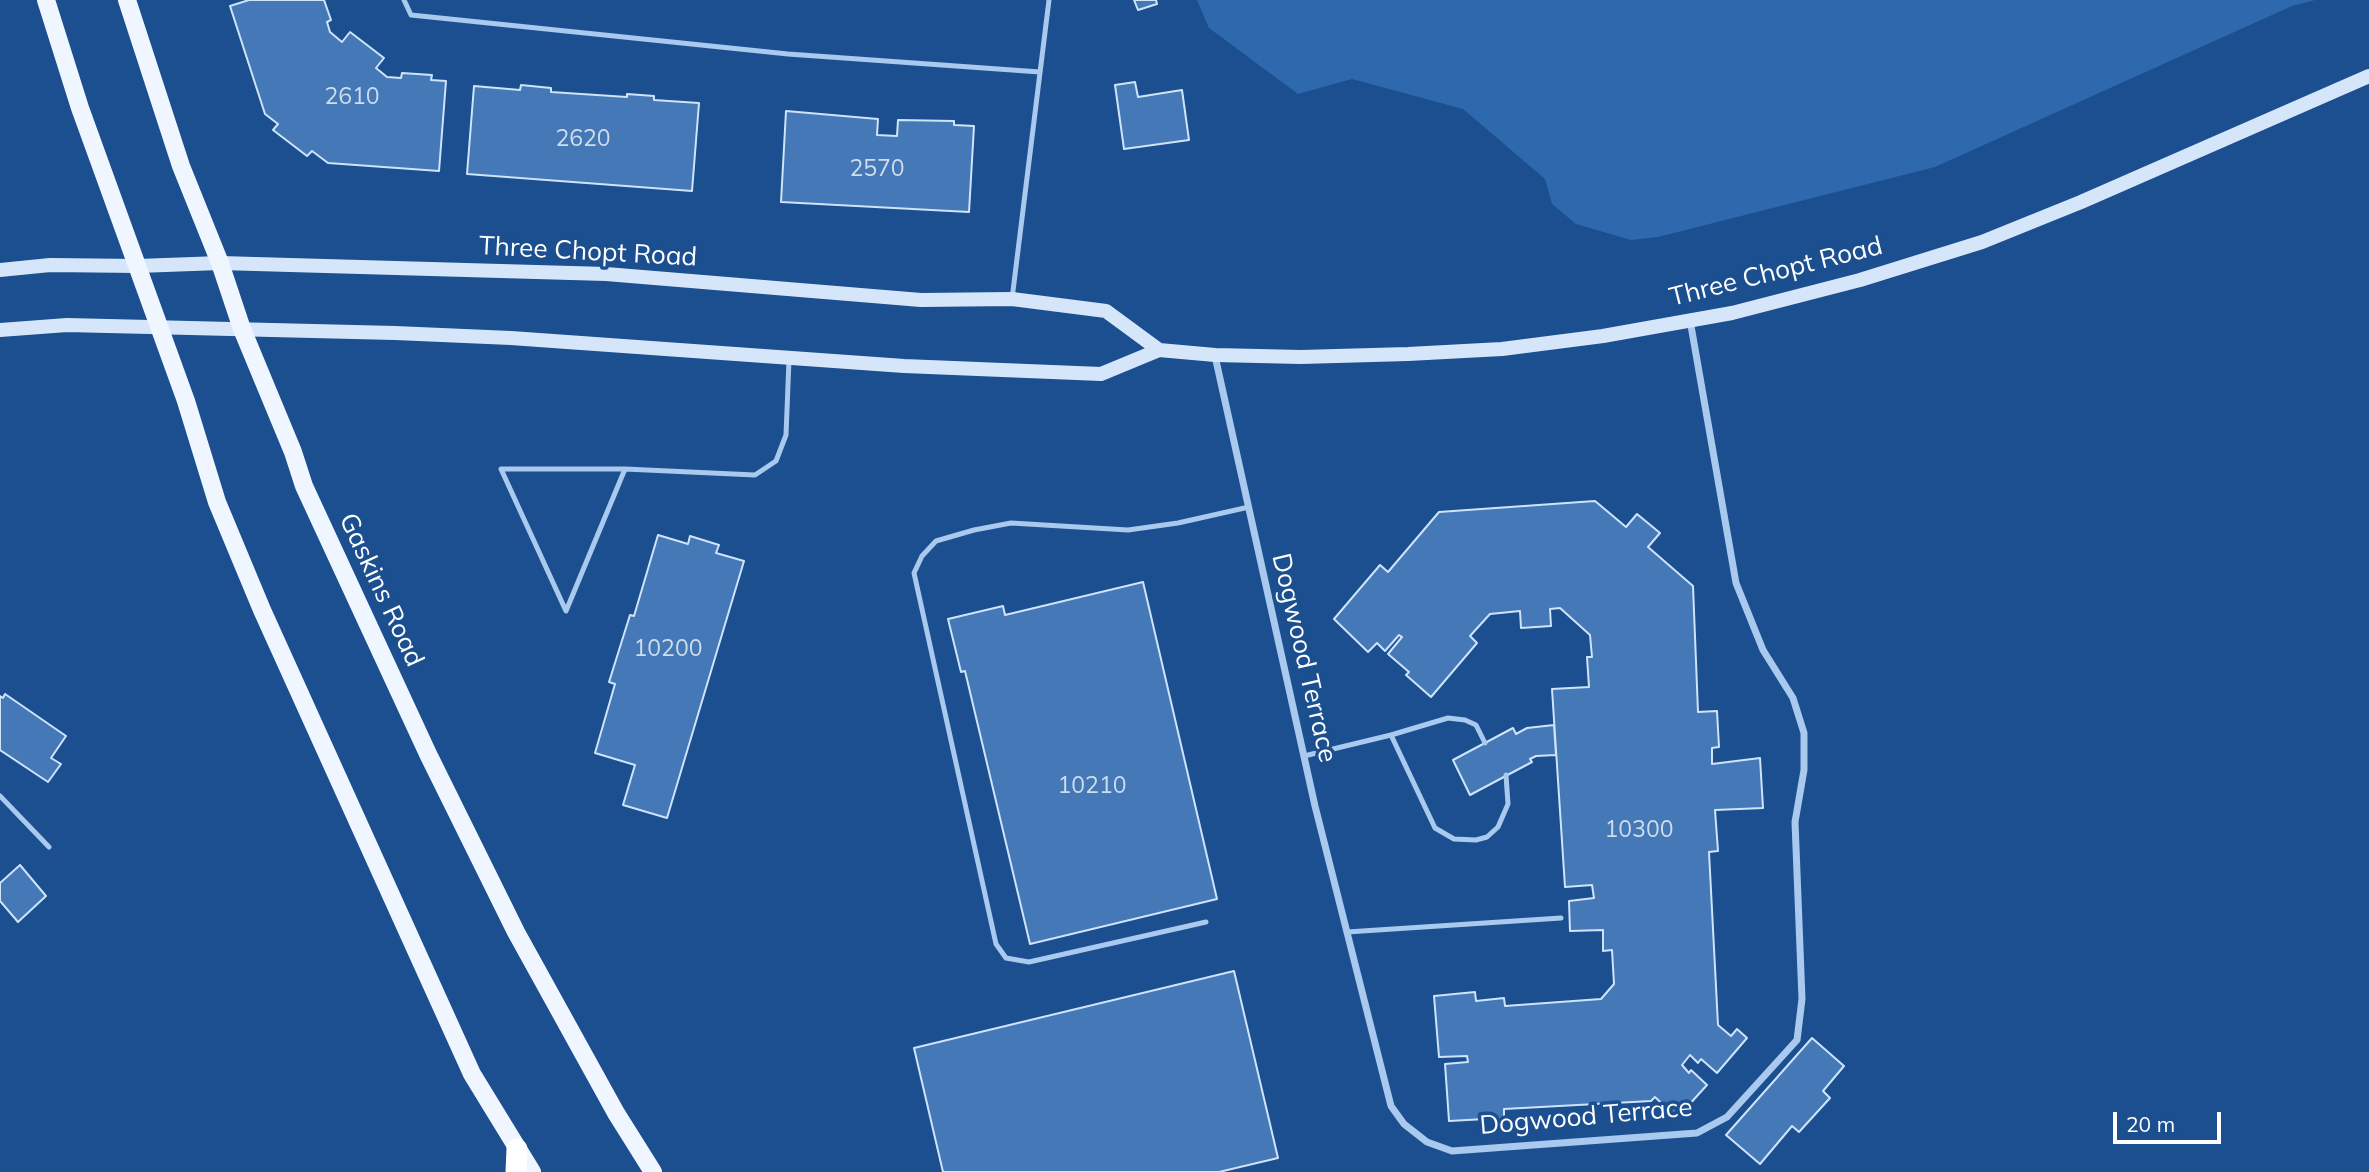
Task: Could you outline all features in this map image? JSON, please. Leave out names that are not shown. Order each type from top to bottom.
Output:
[{"type":"highway","points":[[516,1172],[517,1149]]},
{"type":"main road","points":[[46,0],[80,108],[138,266],[218,502],[262,610],[472,1074],[532,1172]]},
{"type":"main road","name":"Gaskins Road","points":[[127,0],[181,166],[304,486],[428,754],[516,932],[616,1112],[653,1172]]},
{"type":"main road","name":"Three Chopt Road","points":[[0,330],[67,325],[498,338],[1022,373],[1101,374],[1159,350],[1215,355],[1328,356],[1502,349],[1603,336],[1732,313],[1860,280],[1982,242],[2081,202],[2369,76]]},
{"type":"main road","name":"Three Chopt Road","points":[[0,270],[50,265],[220,263],[606,274],[920,300],[1012,299],[1106,311],[1159,350]]},
{"type":"street","name":"Dogwood Terrace","points":[[1215,355],[1304,757],[1391,1106],[1404,1124],[1427,1142],[1452,1150],[1697,1133],[1727,1117],[1797,1040],[1802,999],[1795,822],[1804,770],[1804,733],[1793,698],[1763,650],[1736,583],[1690,320]]},
{"type":"lane","points":[[404,0],[411,15],[788,54],[1040,72]]},
{"type":"lane","points":[[1012,299],[1049,0]]},
{"type":"lane","points":[[625,469],[566,611],[501,469],[625,469],[755,475],[776,461],[786,435],[789,357]]},
{"type":"lane","points":[[1206,922],[1029,962],[1006,958],[996,944],[914,573],[922,556],[936,541],[974,530],[1011,523],[1128,530],[1178,523],[1249,507]]},
{"type":"lane","points":[[1304,757],[1448,718],[1465,720],[1476,725],[1485,743]]},
{"type":"lane","points":[[1391,735],[1435,828],[1454,839],[1476,840],[1487,837],[1498,827],[1507,804],[1506,775]]},
{"type":"lane","points":[[0,796],[49,846]]},
{"type":"lane","points":[[1347,932],[1561,918]]},
{"type":"shaded area","points":[[1197,0],[2315,0],[2292,6],[1935,167],[1658,237],[1631,240],[1576,224],[1552,204],[1545,179],[1463,109],[1352,79],[1298,94],[1209,28]]},
{"type":"building","points":[[249,0],[324,0],[331,20],[327,22],[330,32],[342,42],[350,32],[384,58],[376,68],[387,77],[401,78],[402,73],[432,75],[431,80],[446,81],[439,171],[328,163],[312,151],[307,156],[273,130],[278,124],[265,114],[230,6]]},
{"type":"building","points":[[1134,0],[1156,0],[1157,4],[1138,10]]},
{"type":"building","points":[[1135,82],[1138,97],[1182,90],[1189,140],[1124,149],[1115,85]]},
{"type":"building","points":[[521,85],[551,88],[551,92],[654,96],[654,100],[699,103],[692,191],[467,174],[474,86],[520,90]]},
{"type":"building","points":[[786,111],[878,119],[877,135],[897,136],[898,120],[954,121],[954,125],[974,126],[969,212],[781,202]]},
{"type":"building","points":[[1595,501],[1626,527],[1637,514],[1660,533],[1648,547],[1693,586],[1698,712],[1717,711],[1719,747],[1712,748],[1712,764],[1760,758],[1763,808],[1715,810],[1718,851],[1709,852],[1718,1025],[1731,1036],[1737,1029],[1747,1038],[1717,1073],[1701,1059],[1698,1063],[1690,1055],[1682,1065],[1707,1085],[1677,1118],[1655,1097],[1651,1101],[1504,1109],[1504,1118],[1449,1121],[1445,1064],[1468,1062],[1467,1056],[1439,1057],[1434,996],[1475,992],[1476,1001],[1504,998],[1505,1006],[1601,999],[1614,984],[1612,950],[1603,951],[1603,930],[1570,931],[1569,901],[1594,898],[1592,885],[1565,887],[1552,689],[1589,687],[1587,657],[1592,657],[1590,635],[1560,608],[1550,609],[1551,626],[1521,628],[1520,611],[1490,614],[1470,636],[1477,643],[1431,697],[1406,675],[1409,672],[1388,654],[1402,637],[1399,635],[1385,651],[1377,643],[1368,652],[1334,619],[1380,565],[1388,572],[1439,512]]},
{"type":"building","points":[[658,535],[688,544],[690,536],[719,545],[716,553],[744,561],[667,818],[623,805],[635,765],[595,753],[615,684],[609,682],[630,615],[634,616]]},
{"type":"building","points":[[1143,582],[1217,899],[1030,944],[965,671],[961,672],[948,619],[1003,606],[1005,615]]},
{"type":"building","points":[[5,694],[66,736],[51,758],[61,764],[48,782],[0,750],[0,696],[3,698]]},
{"type":"building","points":[[1554,725],[1556,755],[1536,756],[1530,759],[1532,762],[1470,795],[1453,760],[1513,728],[1516,734],[1527,728]]},
{"type":"building","points":[[20,865],[46,896],[18,922],[0,901],[0,883]]},
{"type":"building","points":[[1234,971],[1278,1158],[1219,1172],[943,1172],[914,1048]]},
{"type":"building","points":[[1812,1038],[1844,1066],[1823,1091],[1830,1098],[1799,1132],[1792,1126],[1760,1164],[1726,1135]]}]
